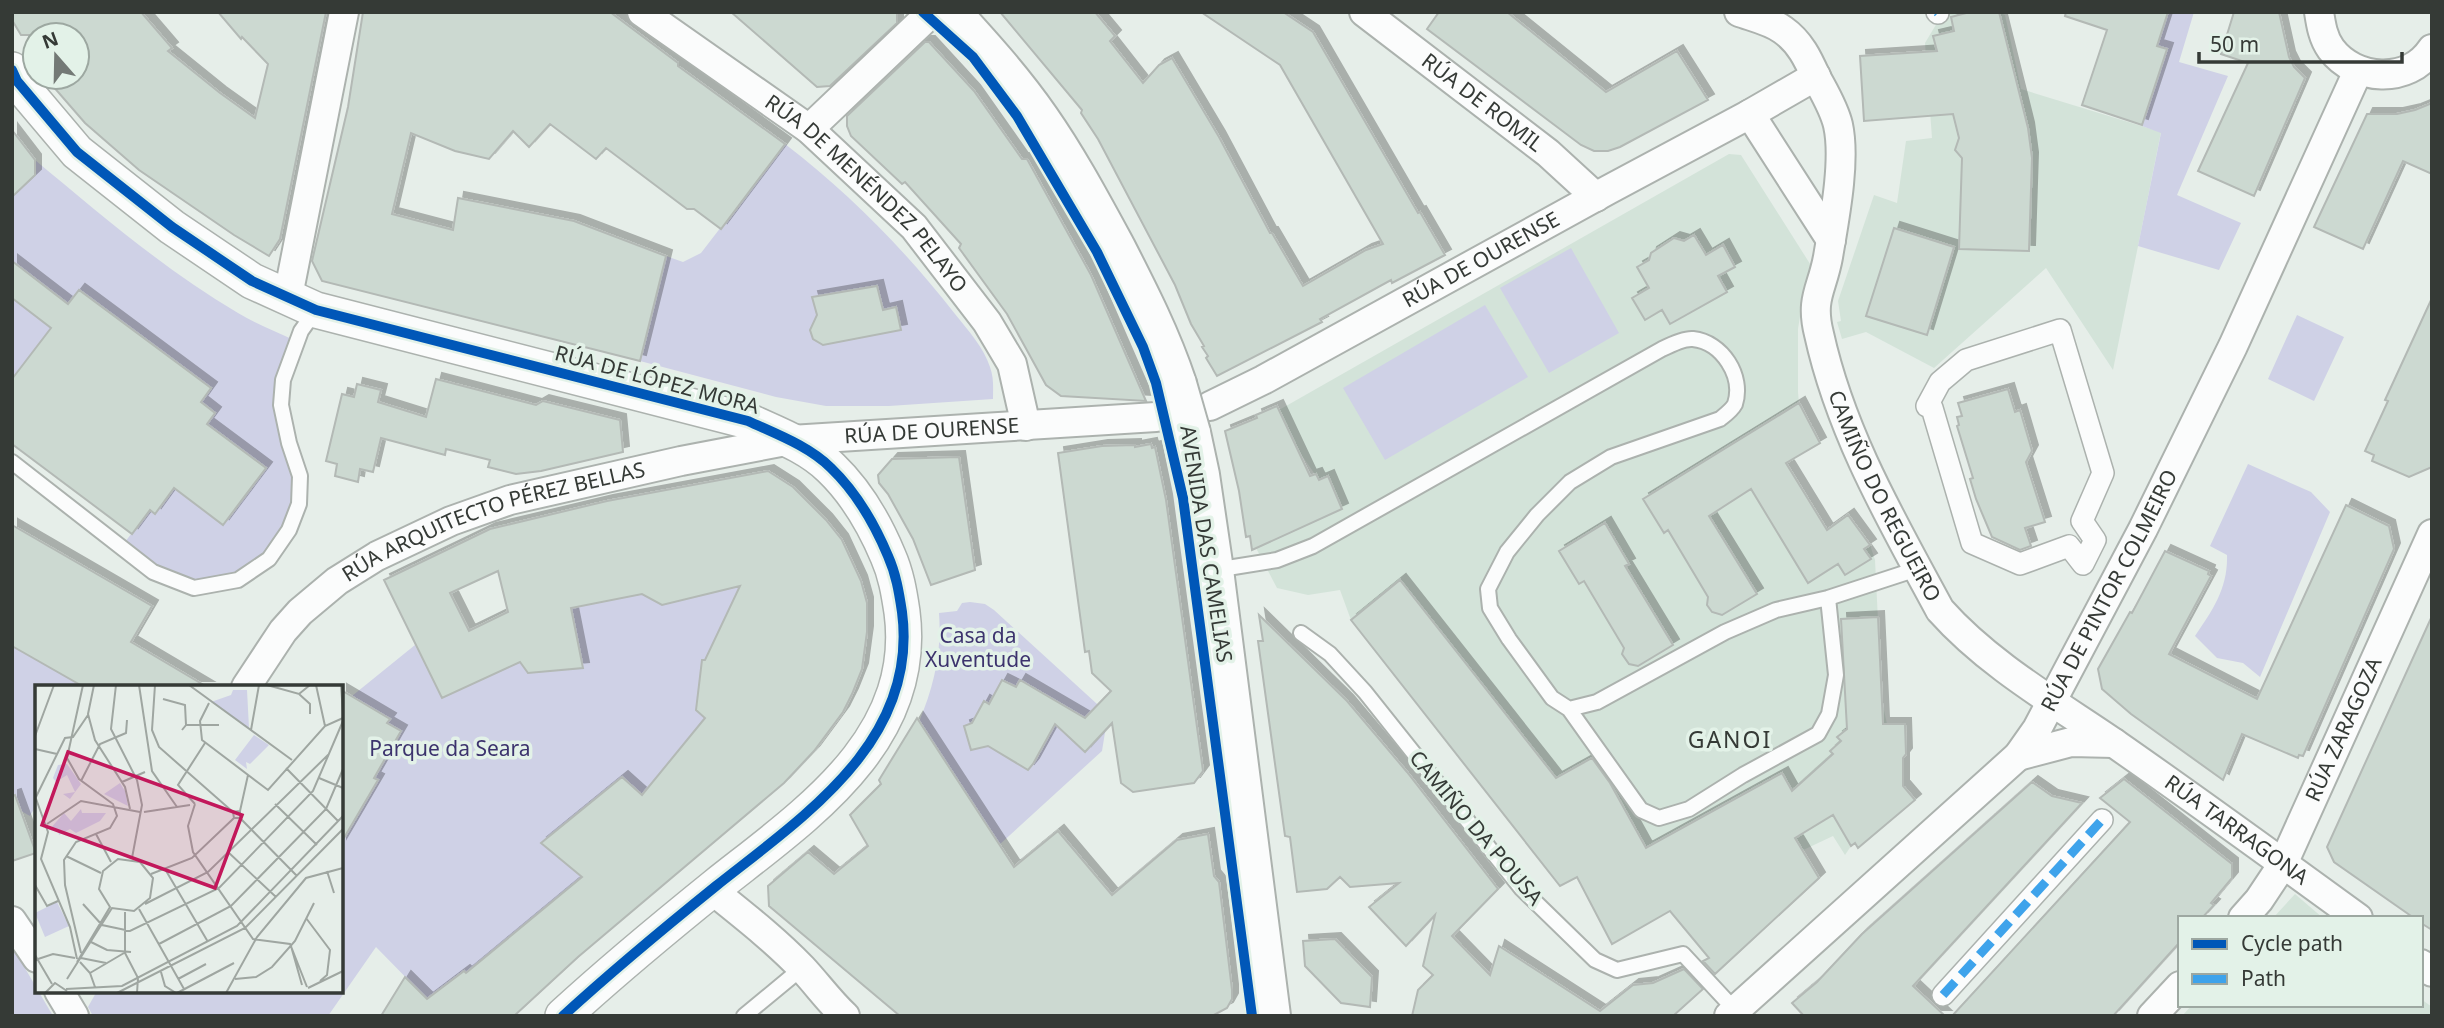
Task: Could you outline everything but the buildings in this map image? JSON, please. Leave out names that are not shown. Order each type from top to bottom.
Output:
[{"type":"main road","name":"AVENIDA DAS CAMELIAS","points":[[951,12],[1009,77],[1041,119],[1066,159],[1146,305],[1177,384],[1200,419],[1200,475],[1271,1016]]},
{"type":"street","points":[[304,304],[290,286],[344,12]]},
{"type":"street","name":"RÚA DE MENÉNDEZ PELAYO","points":[[642,12],[809,129],[914,227],[987,322],[1013,364],[1026,426]]},
{"type":"street","points":[[809,129],[932,12]]},
{"type":"street","name":"RÚA DE ROMIL","points":[[1364,12],[1548,153],[1596,197]]},
{"type":"street","name":"CAMIÑO DO REGUEIRO","points":[[1739,12],[1782,29],[1799,44],[1838,126],[1840,183],[1826,272],[1817,291],[1815,304],[1828,372],[1845,424],[1867,475],[1940,610],[1952,624],[2007,670],[2052,701]]},
{"type":"street","points":[[2319,12],[2321,30],[2329,47],[2342,61],[2358,71],[2377,75],[2396,74],[2413,67],[2432,49]]},
{"type":"street","name":"RÚA DE LÓPEZ MORA","points":[[12,70],[18,81],[77,152],[172,227],[252,281],[304,304],[748,421],[791,440],[830,467],[854,495],[878,533],[896,575],[904,627],[900,672],[881,726],[866,751],[844,777],[796,822],[563,1016]]},
{"type":"street","name":"RÚA DE PINTOR COLMEIRO","points":[[1736,1014],[2018,756],[2037,729],[2143,528],[2233,346],[2358,71]]},
{"type":"street","points":[[1816,76],[1751,114],[1831,240]]},
{"type":"street","name":"RÚA DE OURENSE","points":[[1200,419],[1263,380],[1751,114]]},
{"type":"street","points":[[2060,330],[2104,473],[2082,522],[2095,540],[2083,564],[2069,546],[2020,564],[1972,544],[1932,408],[1927,406],[1941,382],[1966,360],[2060,330]]},
{"type":"street","name":"RÚA DE OURENSE","points":[[791,440],[1156,417]]},
{"type":"street","name":"RÚA ARQUITECTO PÉREZ BELLAS","points":[[247,685],[283,631],[300,612],[337,581],[376,556],[451,521],[510,500],[681,461],[791,440]]},
{"type":"street","name":"RÚA ZARAGOZA","points":[[2245,916],[2283,864],[2432,534]]},
{"type":"street","name":"RÚA TARRAGONA","points":[[2052,701],[2354,916]]},
{"type":"street","points":[[2018,756],[2071,742],[2114,743]]},
{"type":"street","points":[[1943,995],[2102,820]]},
{"type":"street","points":[[712,890],[802,968],[845,1016]]},
{"type":"street","points":[[12,921],[35,955]]},
{"type":"street","points":[[2152,1016],[2178,988]]},
{"type":"lane","points":[[12,463],[153,572],[194,588],[238,580],[269,559],[289,530],[299,504],[300,476],[281,405],[283,380],[300,331],[304,304]]},
{"type":"lane","points":[[1213,570],[1277,560],[1313,546],[1662,349],[1691,338],[1715,346],[1726,359],[1738,385],[1734,407],[1720,419],[1611,457],[1570,482],[1537,515],[1507,552],[1488,589],[1490,608],[1552,698],[1569,709],[1641,810],[1659,818],[1689,809],[1743,775],[1818,734],[1829,714],[1836,675],[1828,598]]},
{"type":"lane","points":[[1569,709],[1597,702],[1725,632],[1776,610],[1828,598],[1917,569]]},
{"type":"lane","name":"CAMIÑO DA POUSA","points":[[1301,633],[1330,654],[1365,692],[1521,888],[1595,960],[1617,970],[1683,954],[1736,1014]]},
{"type":"lane","points":[[744,1016],[802,968]]},
{"type":"shaded area","points":[[1997,12],[2005,15],[2021,89],[2161,132],[2113,370],[2046,268],[1934,368],[1866,332],[1842,339],[1837,322],[1841,321],[1838,301],[1874,195],[1897,203],[1906,141],[1932,138],[1925,43],[1943,13]]},
{"type":"shaded area","points":[[1729,154],[1741,155],[1812,267],[1803,297],[1798,329],[1798,392],[1799,404],[1820,443],[1786,464],[1827,530],[1848,515],[1870,545],[1875,560],[1882,701],[1887,724],[1876,734],[1838,737],[1841,741],[1831,751],[1833,754],[1822,764],[1832,812],[1851,846],[1845,855],[1833,836],[1799,852],[1684,929],[1670,911],[1612,944],[1577,878],[1560,886],[1351,620],[1340,590],[1308,595],[1277,588],[1256,548],[1342,509],[1328,476],[1319,480],[1298,450],[1279,410]]},
{"type":"shaded area","points":[[2295,894],[2321,916],[2275,916]]},
{"type":"shaded area","points":[[2423,1000],[2432,1007],[2432,1016],[2182,1016],[2190,1007],[2423,1007]]},
{"type":"green space","points":[[2168,12],[2194,12],[2179,62],[2228,76],[2177,195],[2241,223],[2219,270],[2138,246],[2161,133],[2142,126],[2167,50],[2157,46]]},
{"type":"green space","points":[[785,144],[854,202],[936,290],[984,353],[992,375],[993,399],[889,406],[826,406],[776,397],[640,361],[666,256],[683,262],[701,253]]},
{"type":"green space","points":[[35,160],[185,279],[245,317],[296,341],[283,380],[300,476],[289,530],[238,580],[194,588],[121,547],[150,510],[155,514],[174,488],[223,525],[266,468],[207,424],[215,413],[201,402],[211,388],[80,290],[12,379],[12,197],[35,175]]},
{"type":"green space","points":[[1571,248],[1619,333],[1549,373],[1500,288]]},
{"type":"green space","points":[[1485,305],[1528,377],[1385,460],[1343,388]]},
{"type":"green space","points":[[2297,315],[2344,337],[2314,401],[2268,379]]},
{"type":"green space","points":[[2248,464],[2311,492],[2330,512],[2260,677],[2243,663],[2217,658],[2195,636],[2213,608],[2227,567],[2227,555],[2210,546]]},
{"type":"green space","name":"Parque da Seara","points":[[740,586],[705,660],[702,660],[696,710],[705,718],[642,795],[622,778],[542,842],[582,877],[467,973],[464,972],[427,999],[376,947],[328,1016],[93,1016],[88,1007],[96,993],[343,993],[343,840],[378,781],[374,778],[401,731],[387,723],[389,718],[352,696],[415,645],[442,698],[520,662],[528,673],[583,668],[571,608],[649,592]]},
{"type":"green space","name":"Casa da Xuventude","points":[[962,603],[985,604],[994,610],[1108,714],[1102,751],[999,845],[919,722],[936,669],[939,613],[957,611]],"holes":[[[1002,680],[1016,687],[1020,681],[1046,695],[1053,729],[1033,764],[988,746],[971,750],[964,726],[981,720],[984,702],[989,704]],[[1086,717],[1103,733],[1085,751],[1068,735]]]},
{"type":"green space","points":[[12,646],[80,685],[35,685],[35,807],[30,816],[12,806]]},
{"type":"green space","points":[[12,946],[35,985],[35,993],[40,993],[53,1016],[12,1016]]},
{"type":"marked path","points":[[1943,995],[2102,820]]},
{"type":"cycle path","points":[[923,12],[973,57],[1017,116],[1097,252],[1143,347],[1156,383],[1183,498],[1252,1016]]},
{"type":"cycle path","points":[[12,70],[17,81],[77,152],[172,227],[252,281],[316,310],[748,421],[792,441],[822,460],[849,488],[871,521],[893,570],[902,612],[902,658],[892,699],[874,737],[848,771],[818,803],[563,1016]]},
{"type":"district","name":"GANOI","points":[[1730,740]]}]
